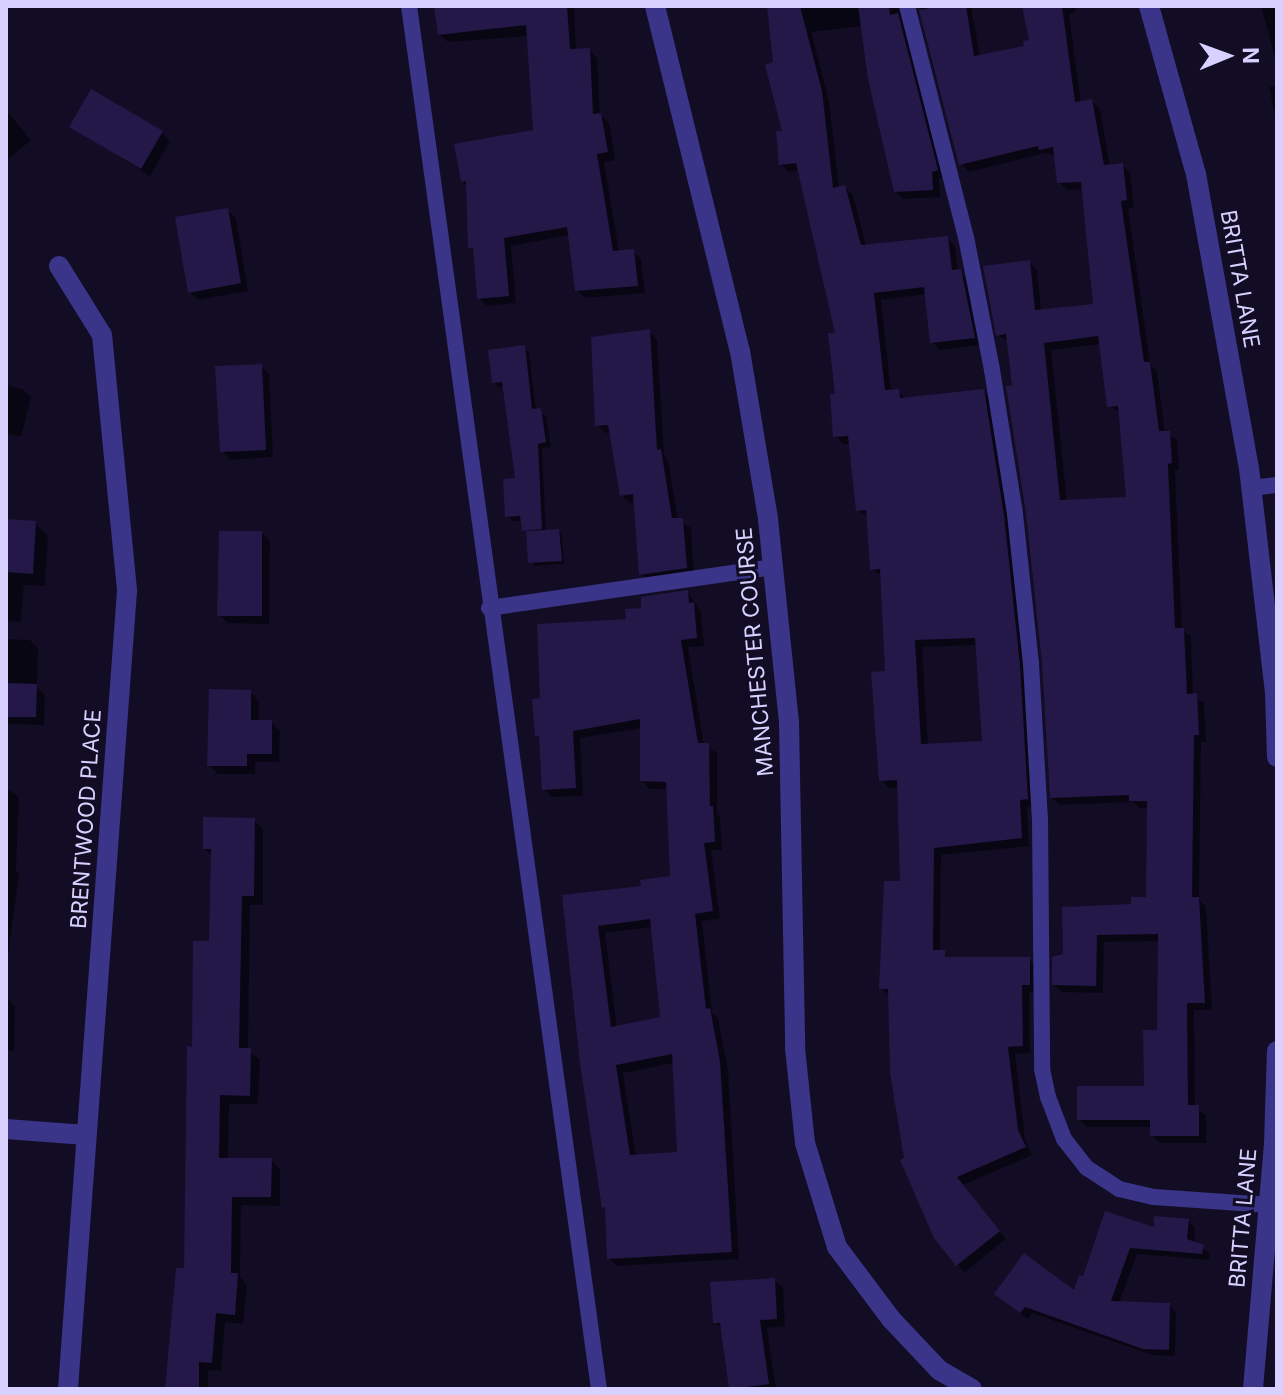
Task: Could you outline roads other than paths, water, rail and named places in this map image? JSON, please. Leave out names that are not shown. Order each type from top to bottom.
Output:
[{"type":"street","name":"MANCHESTER COURSE","points":[[655,6],[740,351],[773,567],[789,723],[795,1048],[805,1143],[837,1247],[891,1319],[939,1370],[972,1389]]},
{"type":"street","name":"BRITTA LANE","points":[[1149,6],[1196,174],[1252,488],[1275,693],[1277,757]]},
{"type":"street","name":"BRENTWOOD PLACE","points":[[59,266],[102,335],[127,591],[68,1389]]},
{"type":"street","name":"BRITTA LANE","points":[[1253,1389],[1269,1205],[1277,1051]]},
{"type":"street","points":[[6,1129],[86,1135]]},
{"type":"lane","points":[[409,6],[489,608],[599,1389]]},
{"type":"lane","points":[[907,6],[966,237],[992,370],[1015,514],[1034,711],[1040,819],[1042,1069],[1048,1097],[1064,1139],[1087,1168],[1119,1189],[1154,1197],[1269,1205]]},
{"type":"lane","points":[[1252,488],[1277,485]]},
{"type":"lane","points":[[489,608],[773,567]]}]
